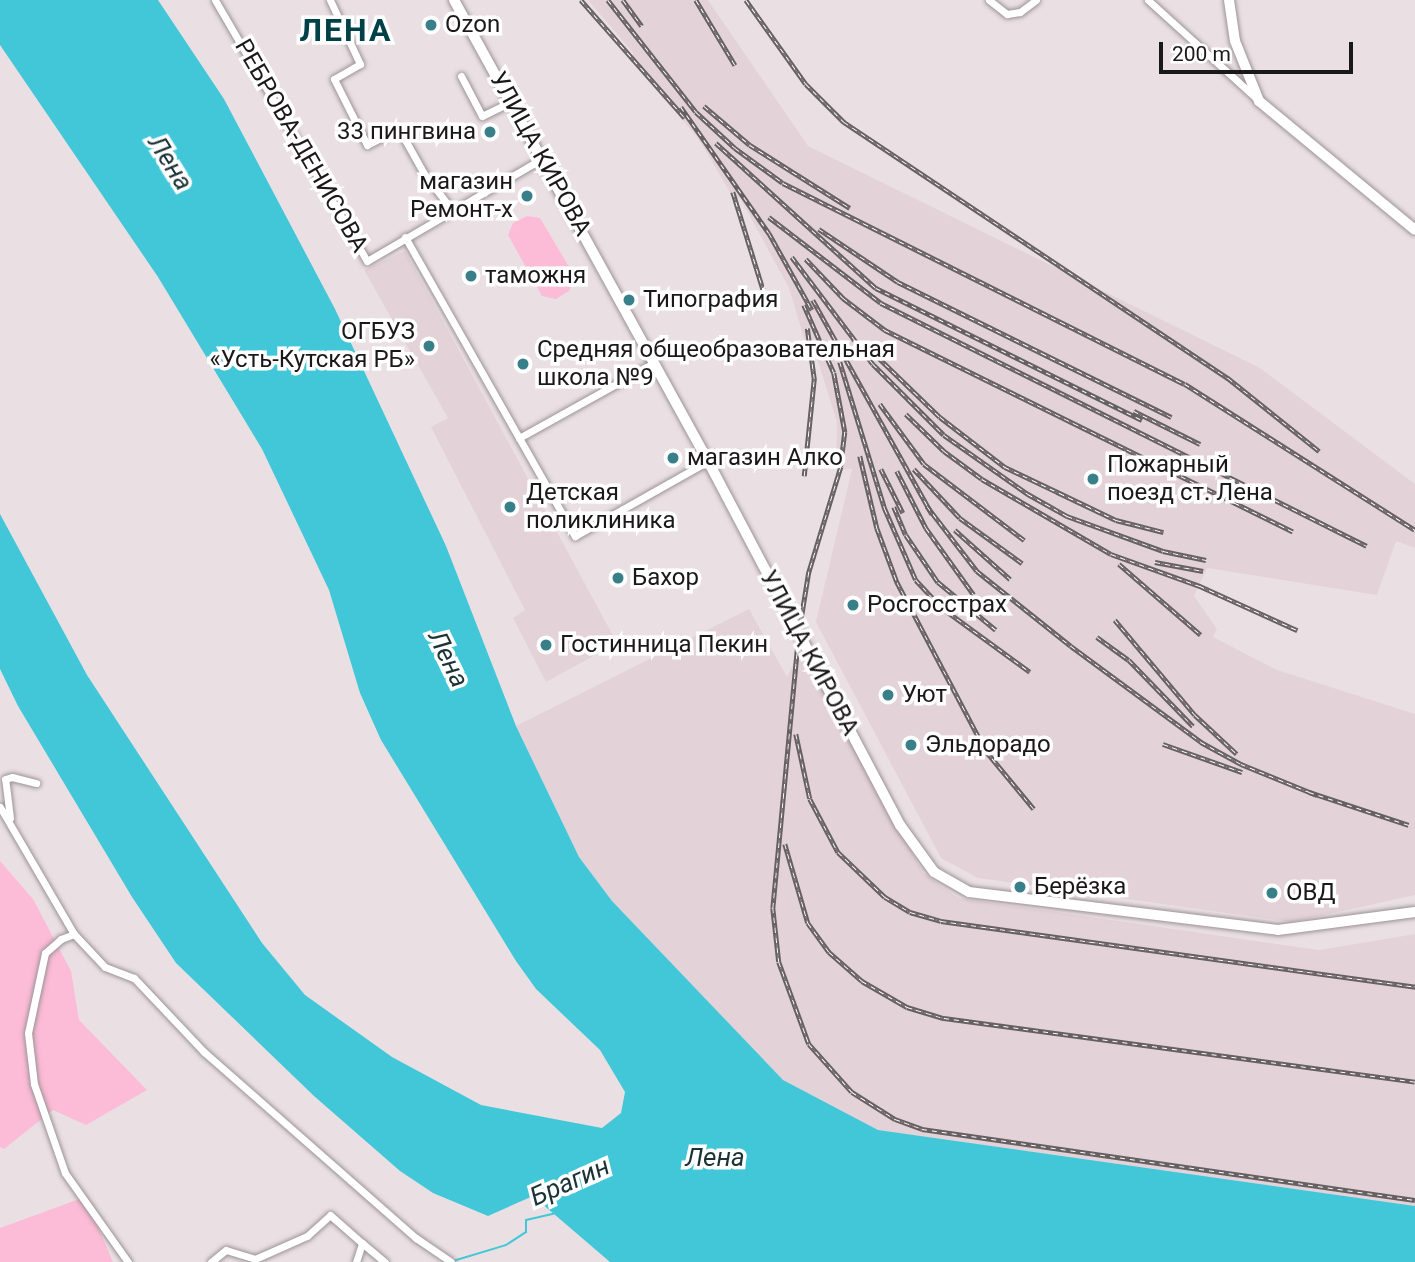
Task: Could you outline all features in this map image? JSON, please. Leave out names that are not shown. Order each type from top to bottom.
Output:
[{"type":"main road","name":"УЛИЦА КИРОВА","points":[[454,0],[708,461],[919,857],[953,885],[969,892],[1278,930],[1415,912]]},
{"type":"main road","points":[[1229,0],[1235,41],[1259,101],[1415,230]]},
{"type":"street","name":"РЕБРОВА-ДЕНИСОВА","points":[[215,0],[367,261],[405,237],[575,536],[708,461]]},
{"type":"street","points":[[330,0],[360,64],[334,79],[367,145],[399,129],[423,172],[452,209]]},
{"type":"street","points":[[989,0],[1007,14],[1020,12],[1035,0]]},
{"type":"street","points":[[1148,0],[1259,101]]},
{"type":"street","points":[[461,76],[482,116],[511,102]]},
{"type":"street","points":[[405,237],[543,158]]},
{"type":"street","points":[[519,438],[654,363]]},
{"type":"street","points":[[10,819],[5,779],[12,776],[36,783]]},
{"type":"street","points":[[0,807],[10,819],[74,934],[105,967],[134,978],[204,1052],[444,1260]]},
{"type":"street","points":[[74,934],[61,939],[45,953],[28,1033],[34,1084],[65,1173],[128,1262]]},
{"type":"street","points":[[211,1262],[226,1250],[255,1259],[307,1236],[330,1215],[385,1262]]},
{"type":"street","points":[[356,1262],[362,1243]]},
{"type":"shaded area","points":[[588,0],[708,0],[808,146],[1260,368],[1415,484],[1415,548],[1396,541],[1377,595],[1207,568],[1194,596],[1217,629],[1213,637],[1277,670],[1415,714],[1415,895],[1292,922],[978,878],[941,858],[816,622],[852,469],[836,470],[837,422],[817,358],[810,358],[789,288],[740,198],[734,199],[698,138],[629,59],[634,54]]},
{"type":"shaded area","points":[[527,216],[540,218],[575,277],[569,291],[556,299],[542,296],[508,235],[513,223]]},
{"type":"shaded area","points":[[405,251],[617,643],[546,682],[513,618],[525,610],[431,427],[448,418],[364,270]]},
{"type":"shaded area","points":[[749,609],[787,677],[795,660],[808,660],[923,873],[958,898],[1319,950],[1415,934],[1415,1206],[878,1130],[783,1080],[612,901],[579,857],[516,726]]},
{"type":"shaded area","points":[[0,861],[33,899],[71,971],[79,1020],[147,1090],[86,1125],[53,1110],[4,1149],[0,1147]]},
{"type":"shaded area","points":[[85,1197],[113,1262],[0,1262],[0,1228]]},
{"type":"water","name":"Лена","points":[[0,0],[158,0],[224,99],[335,309],[446,546],[516,726],[579,857],[612,901],[783,1080],[878,1130],[1415,1206],[1415,1262],[610,1262],[533,1196],[488,1216],[433,1193],[400,1171],[314,1096],[176,963],[132,897],[18,706],[0,669],[0,514],[87,675],[262,943],[305,995],[392,1057],[481,1105],[602,1128],[621,1113],[625,1092],[600,1050],[536,989],[516,961],[381,740],[360,693],[329,590],[262,449],[158,277],[0,45]]},
{"type":"waterway","name":"Брагин","points":[[453,1261],[506,1245],[526,1232],[526,1220],[553,1214]]},
{"type":"railway","points":[[581,0],[685,118]]},
{"type":"railway","points":[[608,0],[696,112],[735,148],[783,183],[1185,384],[1415,530]]},
{"type":"railway","points":[[623,0],[642,26]]},
{"type":"railway","points":[[696,0],[735,65]]},
{"type":"railway","points":[[746,0],[806,84],[844,122],[1228,378],[1319,451]]},
{"type":"railway","points":[[704,106],[750,145],[850,208]]},
{"type":"railway","points":[[681,107],[769,233],[812,310]]},
{"type":"railway","points":[[716,143],[876,288],[1142,420]]},
{"type":"railway","points":[[733,192],[763,289]]},
{"type":"railway","points":[[769,217],[881,303],[1367,546]]},
{"type":"railway","points":[[819,229],[898,282],[1171,417]]},
{"type":"railway","points":[[792,257],[873,364],[944,435],[1028,494],[1067,516],[1163,551],[1206,560]]},
{"type":"railway","points":[[806,259],[843,298],[885,330],[1293,532]]},
{"type":"railway","points":[[813,300],[932,514]]},
{"type":"railway","points":[[804,305],[834,373],[845,432],[841,467],[809,572],[799,634],[773,908],[779,962],[809,1044],[852,1092],[895,1119],[922,1129],[1415,1200]]},
{"type":"railway","points":[[804,476],[814,379],[807,328]]},
{"type":"railway","points":[[878,357],[940,417],[1005,467],[1116,520],[1163,532]]},
{"type":"railway","points":[[840,362],[885,509],[916,580],[941,607],[1030,672]]},
{"type":"railway","points":[[880,404],[924,464],[1024,540]]},
{"type":"railway","points":[[1134,411],[1200,444]]},
{"type":"railway","points":[[906,414],[944,451],[982,479],[1111,554],[1200,586],[1297,630]]},
{"type":"railway","points":[[860,456],[877,528],[897,582],[986,751],[1034,809]]},
{"type":"railway","points":[[881,469],[903,513]]},
{"type":"railway","points":[[914,469],[960,518],[1022,563]]},
{"type":"railway","points":[[897,471],[926,528],[974,595]]},
{"type":"railway","points":[[927,506],[977,571],[1071,646],[1201,742],[1241,764],[1317,795]]},
{"type":"railway","points":[[894,507],[906,535],[938,582],[996,630]]},
{"type":"railway","points":[[955,530],[1010,579]]},
{"type":"railway","points":[[1155,562],[1203,571]]},
{"type":"railway","points":[[1119,564],[1201,635]]},
{"type":"railway","points":[[1115,620],[1195,715],[1237,754]]},
{"type":"railway","points":[[1097,637],[1129,660],[1193,726]]},
{"type":"railway","points":[[796,734],[810,799],[838,852],[885,897],[910,912],[941,921],[1415,987]]},
{"type":"railway","points":[[1163,744],[1242,772]]},
{"type":"railway","points":[[1309,792],[1409,825]]},
{"type":"railway","points":[[785,844],[808,923],[829,952],[862,981],[907,1007],[944,1018],[1415,1082]]},
{"type":"place","name":"Ozon","points":[[431,25]]},
{"type":"place","name":"33 пингвина","points":[[490,132]]},
{"type":"place","name":"магазин Ремонт-х","points":[[527,196]]},
{"type":"place","name":"таможня","points":[[471,276]]},
{"type":"place","name":"Типография","points":[[629,300]]},
{"type":"place","name":"ОГБУЗ «Усть-Кутская РБ»","points":[[429,346]]},
{"type":"place","name":"Средняя общеобразовательная школа №9","points":[[523,364]]},
{"type":"place","name":"магазин Алко","points":[[673,458]]},
{"type":"place","name":"Пожарный поезд ст. Лена","points":[[1093,479]]},
{"type":"place","name":"Детская поликлиника","points":[[510,507]]},
{"type":"place","name":"Бахор","points":[[618,578]]},
{"type":"place","name":"Росгосстрах","points":[[853,605]]},
{"type":"place","name":"Гостинница Пекин","points":[[546,645]]},
{"type":"place","name":"Уют","points":[[888,695]]},
{"type":"place","name":"Эльдорадо","points":[[911,745]]},
{"type":"place","name":"Берёзка","points":[[1020,887]]},
{"type":"place","name":"ОВД","points":[[1272,893]]},
{"type":"district","name":"ЛЕНА","points":[[346,30]]}]
